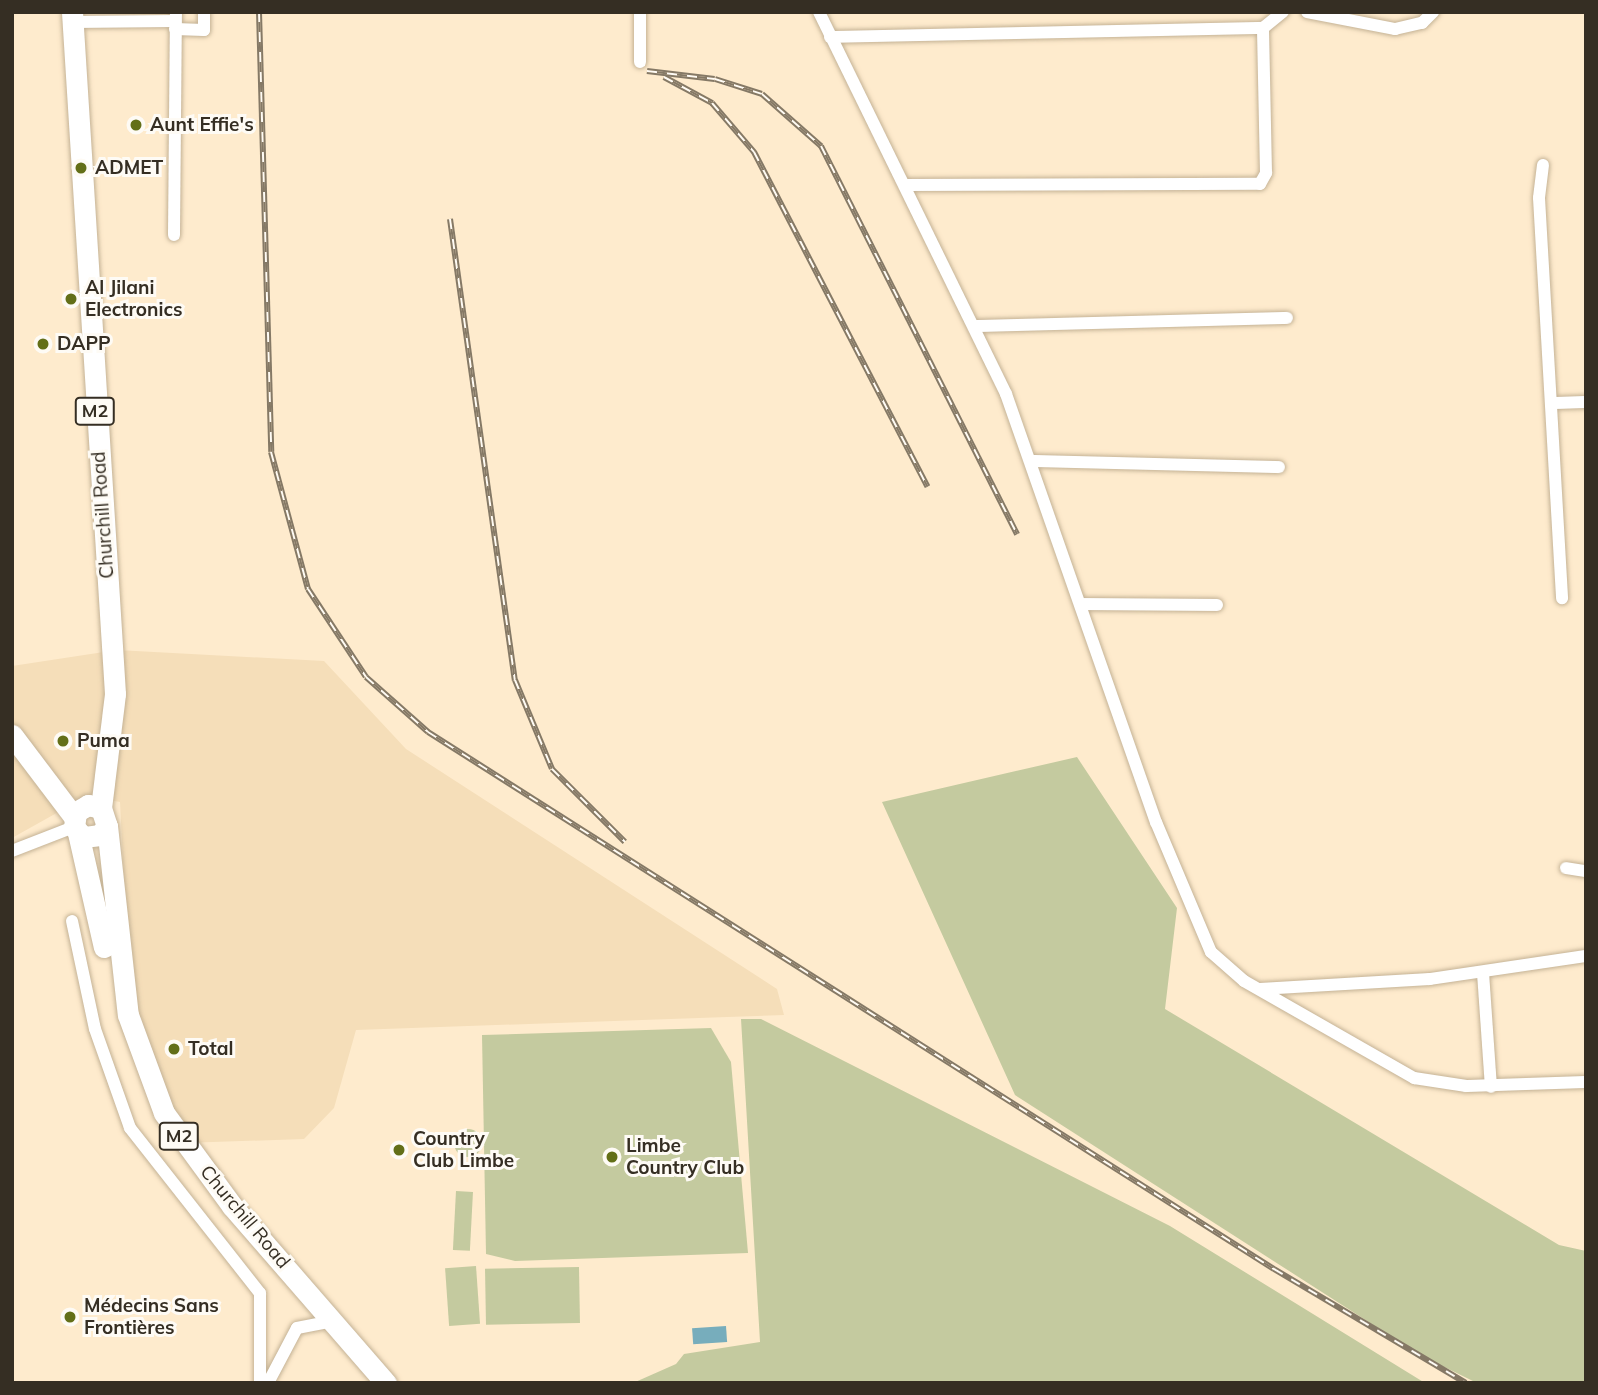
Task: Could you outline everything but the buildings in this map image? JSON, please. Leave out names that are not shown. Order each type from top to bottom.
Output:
[{"type":"highway","name":"Churchill Road","points":[[72,17],[115,694],[104,817],[117,951],[148,1080],[184,1144],[326,1322],[369,1383]]},
{"type":"highway","name":"M2","points":[[12,734],[75,826]]},
{"type":"highway","points":[[88,805],[104,817],[95,838],[75,826],[88,805]]},
{"type":"highway","name":"Churchill Road","points":[[75,826],[125,1035],[156,1118],[326,1322],[386,1383]]},
{"type":"street","points":[[72,17],[129,17],[175,21],[204,30],[204,12]]},
{"type":"street","points":[[640,12],[640,62]]},
{"type":"street","points":[[820,12],[975,326],[1031,461],[1084,604],[1156,822],[1200,932],[1224,967],[1391,1069],[1443,1084],[1491,1087],[1586,1082]]},
{"type":"street","points":[[831,37],[1263,28],[1283,12]]},
{"type":"street","points":[[1307,12],[1403,29],[1433,12]]},
{"type":"street","points":[[174,236],[175,21]]},
{"type":"street","points":[[905,185],[1260,184],[1266,173],[1263,28]]},
{"type":"street","points":[[1543,165],[1539,198],[1554,403],[1562,598]]},
{"type":"street","points":[[975,326],[1287,318]]},
{"type":"street","points":[[1554,403],[1586,402]]},
{"type":"street","points":[[1031,461],[1279,467]]},
{"type":"street","points":[[1084,604],[1217,605]]},
{"type":"street","points":[[12,851],[75,826]]},
{"type":"street","points":[[1566,868],[1586,871]]},
{"type":"street","points":[[72,921],[98,1040],[130,1128],[260,1293],[260,1383]]},
{"type":"street","points":[[1259,989],[1482,973],[1586,956]]},
{"type":"street","points":[[1482,973],[1491,1087]]},
{"type":"street","points":[[268,1383],[297,1328],[326,1322]]},
{"type":"shaded area","points":[[117,650],[324,661],[406,749],[777,989],[784,1015],[356,1030],[334,1108],[304,1139],[184,1143],[144,1039],[128,958],[120,802],[87,796],[12,838],[12,666]]},
{"type":"green space","points":[[1077,757],[1177,908],[1165,1009],[1559,1245],[1586,1251],[1586,1383],[1477,1383],[1420,1355],[1015,1095],[882,802]]},
{"type":"green space","points":[[741,1019],[761,1019],[1170,1226],[1425,1383],[633,1383],[676,1364],[684,1354],[760,1342]]},
{"type":"green space","name":"Limbe Country Club","points":[[711,1028],[731,1062],[748,1253],[515,1261],[486,1254],[482,1035]]},
{"type":"green space","points":[[468,1129],[478,1133],[482,1143],[478,1153],[468,1157],[458,1153],[454,1143],[458,1133]]},
{"type":"green space","points":[[456,1191],[473,1192],[470,1251],[453,1250]]},
{"type":"green space","points":[[476,1266],[480,1324],[449,1326],[445,1268]]},
{"type":"green space","points":[[579,1267],[580,1323],[486,1325],[485,1269]]},
{"type":"water","points":[[726,1326],[727,1342],[693,1344],[692,1328]]},
{"type":"railway","points":[[259,12],[271,452],[308,589],[366,677],[428,732],[1274,1269],[1466,1383]]},
{"type":"railway","points":[[647,71],[715,79],[762,94],[821,146],[1017,534]]},
{"type":"railway","points":[[664,77],[712,103],[754,152],[928,487]]},
{"type":"railway","points":[[450,219],[515,680],[552,769],[625,842]]},
{"type":"place","name":"Aunt Effie's","points":[[136,125]]},
{"type":"place","name":"ADMET","points":[[81,168]]},
{"type":"place","name":"Al Jilani Electronics","points":[[71,299]]},
{"type":"place","name":"DAPP","points":[[43,344]]},
{"type":"place","name":"Puma","points":[[63,741]]},
{"type":"place","name":"Total","points":[[174,1049]]},
{"type":"place","name":"Country Club Limbe","points":[[399,1150]]},
{"type":"place","name":"Limbe Country Club","points":[[612,1157]]},
{"type":"place","name":"Médecins Sans Frontières","points":[[70,1317]]}]
